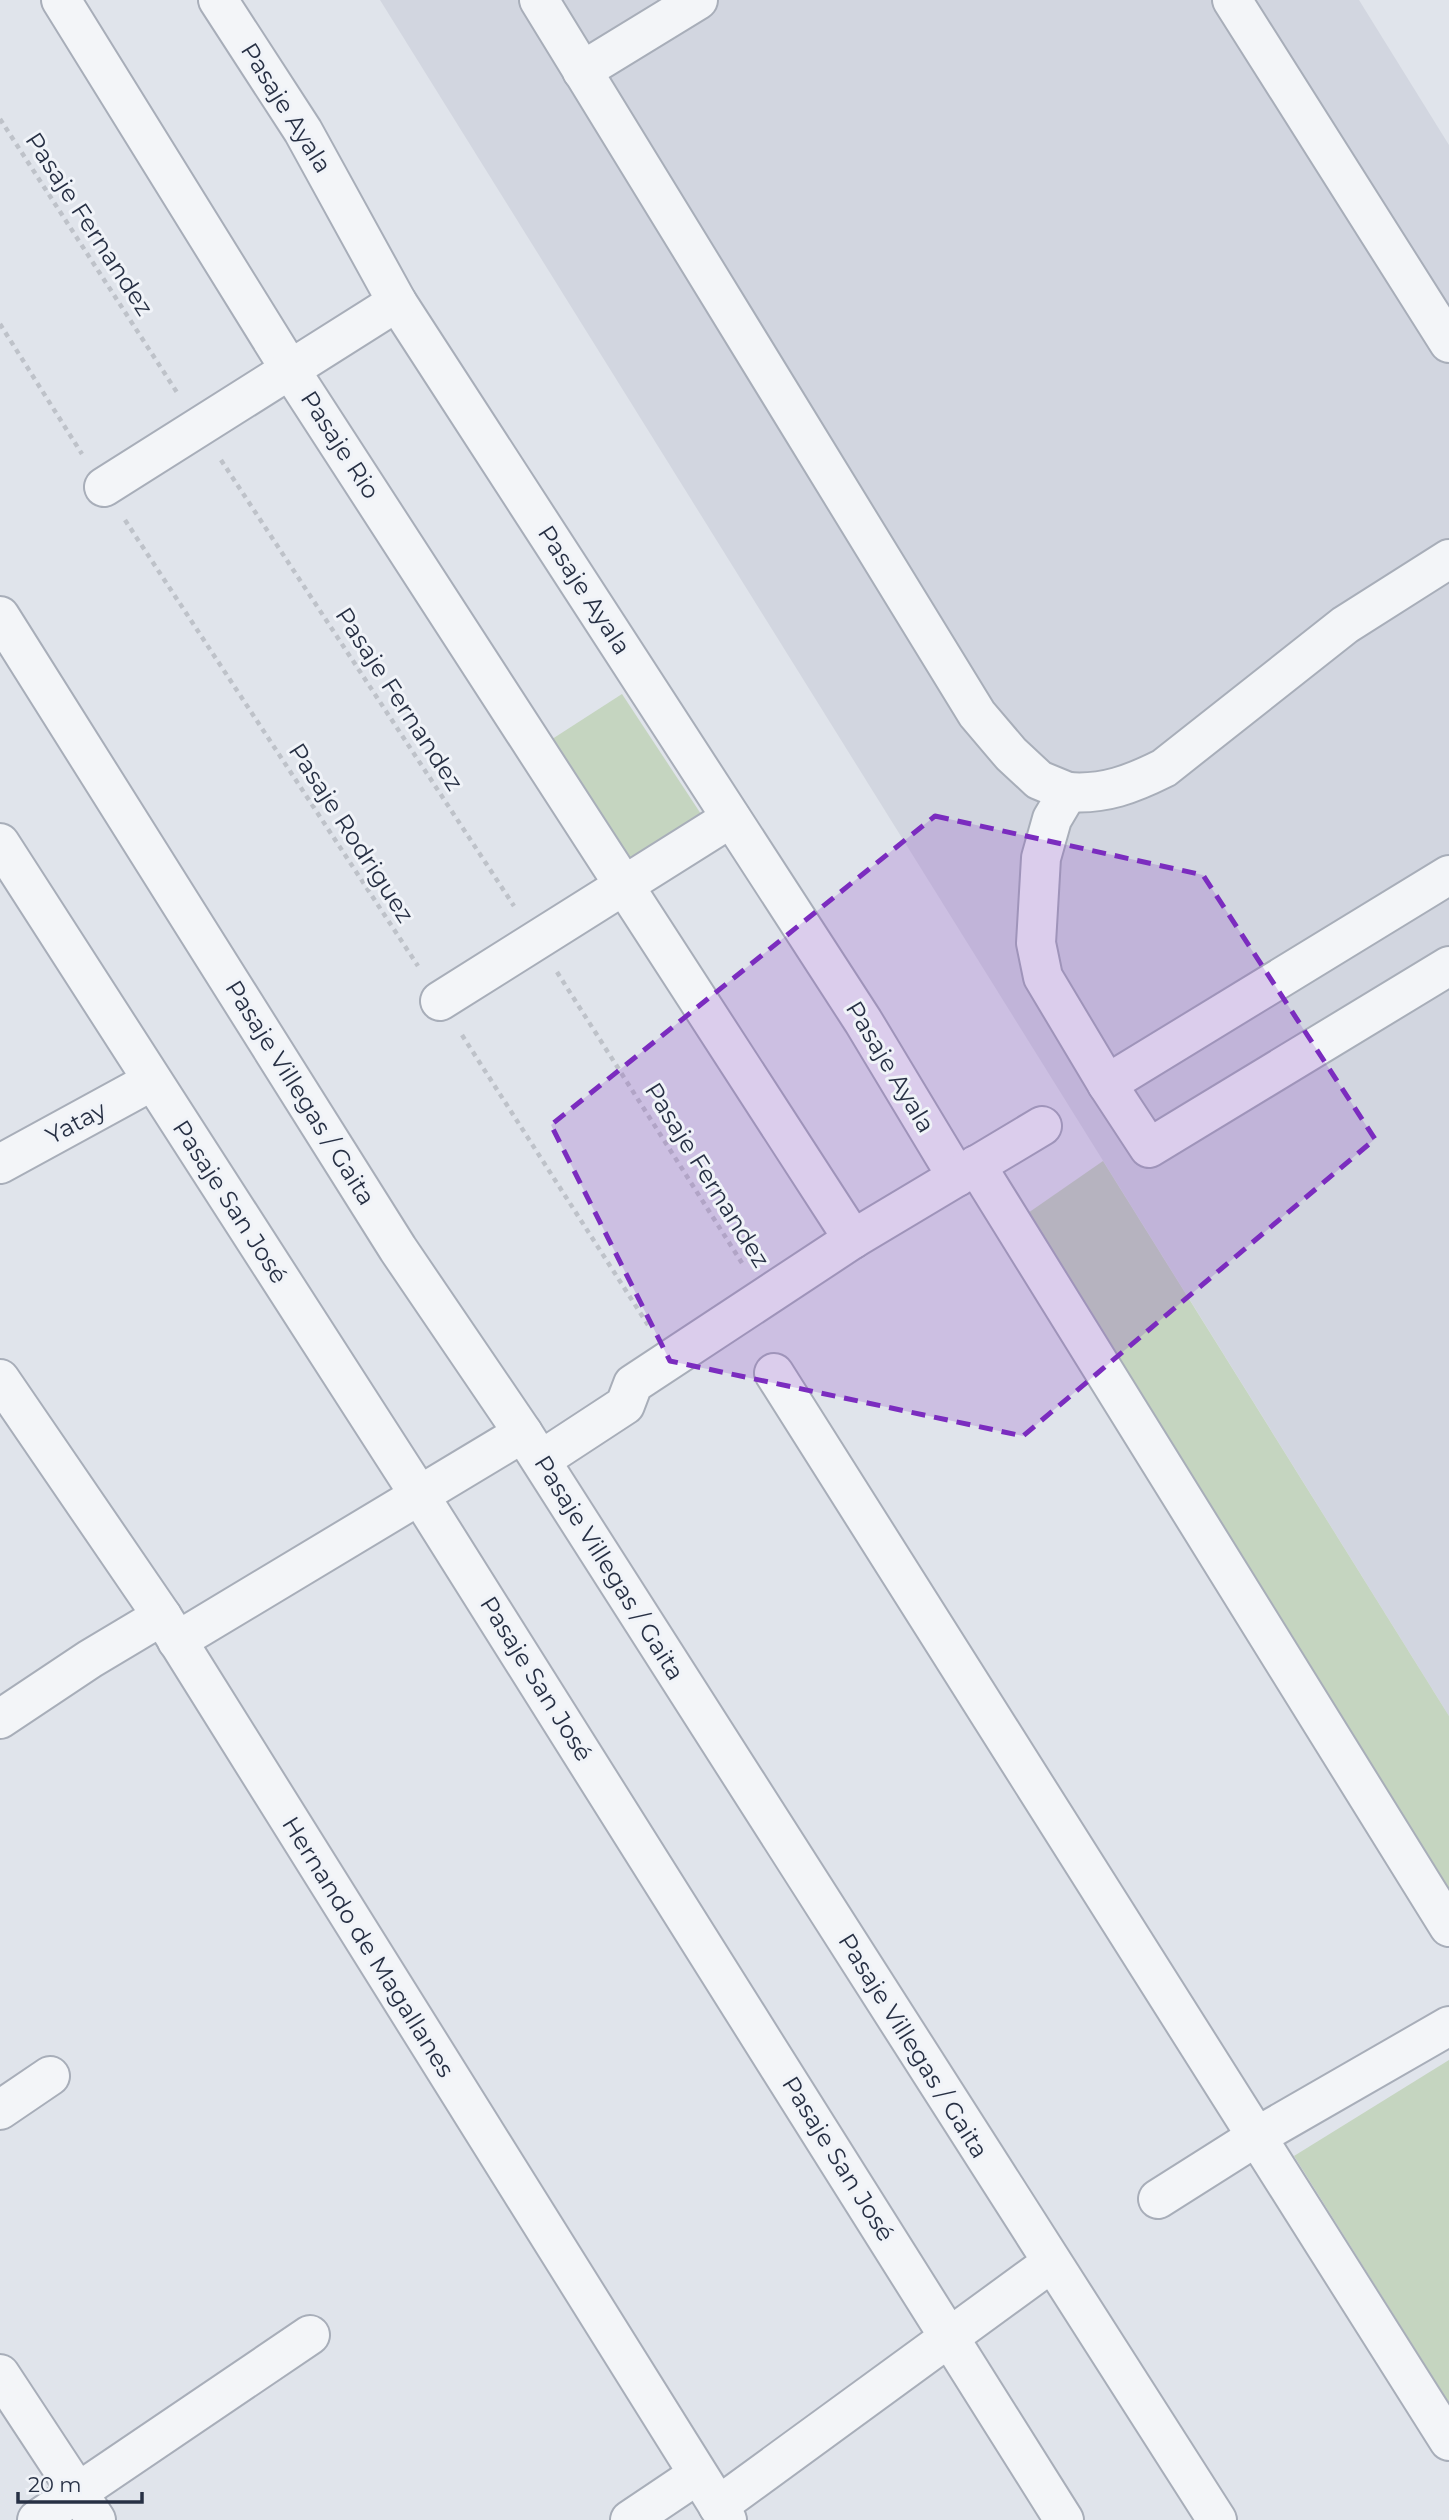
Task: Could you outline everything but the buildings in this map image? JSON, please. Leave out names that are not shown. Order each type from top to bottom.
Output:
[{"type":"street","name":"Pasaje Rio","points":[[61,0],[292,371],[853,1239]]},
{"type":"street","name":"Pasaje Ayala","points":[[218,0],[303,131],[397,302],[863,1021],[966,1171],[1449,1927]]},
{"type":"street","points":[[539,0],[977,714],[1011,754],[1039,780],[1068,792],[1094,794],[1134,783],[1164,768],[1345,625],[1449,559]]},
{"type":"street","points":[[582,71],[698,0]]},
{"type":"street","points":[[1232,0],[1449,342]]},
{"type":"street","points":[[104,487],[292,371],[397,302]]},
{"type":"street","name":"Pasaje Villegas / Gaita","points":[[0,616],[398,1249],[532,1446],[1217,2520]]},
{"type":"street","points":[[1068,792],[1052,819],[1041,858],[1036,943],[1043,976],[1107,1084],[1149,1148],[1449,966]]},
{"type":"street","points":[[440,1001],[732,818]]},
{"type":"street","name":"Pasaje San José","points":[[0,843],[420,1496],[1064,2520]]},
{"type":"street","points":[[1107,1084],[1449,875]]},
{"type":"street","name":"Yatay","points":[[0,1164],[152,1081]]},
{"type":"street","points":[[0,1719],[420,1496],[625,1405],[634,1384],[672,1362],[853,1239],[1042,1126]]},
{"type":"street","points":[[774,1373],[1449,2441]]},
{"type":"street","name":"Hernando de Magallanes","points":[[0,1379],[169,1629],[723,2513]]},
{"type":"street","points":[[1158,2199],[1256,2137],[1449,2026]]},
{"type":"street","points":[[0,2110],[50,2076]]},
{"type":"street","points":[[723,2513],[949,2337],[1051,2263]]},
{"type":"street","points":[[37,2520],[87,2506],[310,2334]]},
{"type":"street","points":[[0,2374],[87,2506]]},
{"type":"street","points":[[630,2520],[697,2474]]},
{"type":"path","name":"Pasaje Fernandez","points":[[0,119],[537,941],[765,1299]]},
{"type":"path","name":"Pasaje Rodriguez","points":[[0,324],[672,1362]]},
{"type":"highlighted area","points":[[935,816],[1203,875],[1375,1139],[1023,1436],[670,1361],[551,1125]]},
{"type":"shaded area","points":[[380,0],[1359,0],[1449,145],[1449,1716]]},
{"type":"green space","points":[[622,694],[701,814],[624,864],[546,743]]},
{"type":"green space","points":[[1103,1161],[1449,1716],[1449,1891],[1028,1213]]},
{"type":"green space","points":[[1449,2060],[1449,2403],[1294,2156]]}]
